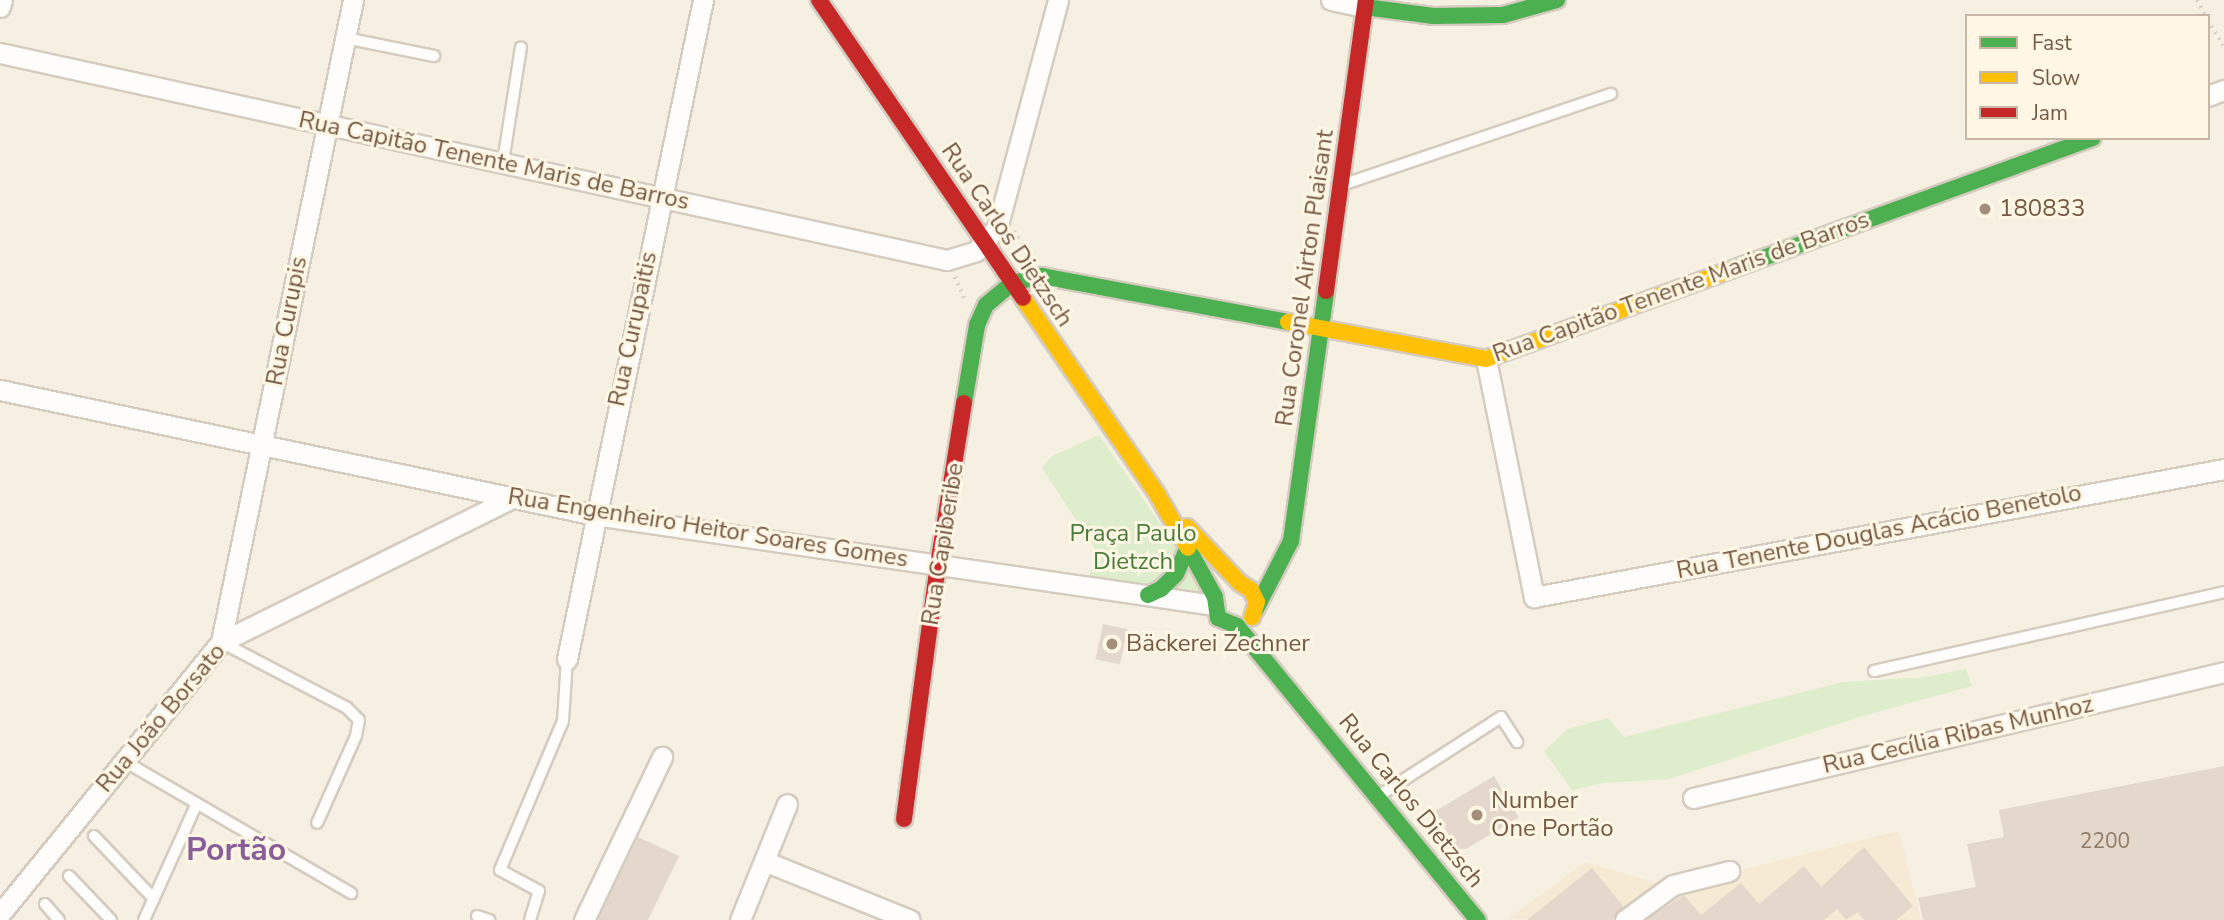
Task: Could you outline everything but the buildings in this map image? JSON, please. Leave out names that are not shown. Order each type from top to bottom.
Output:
[{"type":"street","points":[[0,7],[2,0]]},
{"type":"street","name":"Rua Curupis","points":[[220,642],[353,0]]},
{"type":"street","name":"Rua Curupaitis","points":[[567,659],[703,0]]},
{"type":"street","name":"Rua Carlos Dietzsch","points":[[819,0],[1157,494],[1214,601],[1218,618],[1237,626],[1478,920]]},
{"type":"street","points":[[947,260],[970,254],[986,244],[997,228],[1058,0]]},
{"type":"street","points":[[1331,0],[1433,16],[1503,15],[1557,0]]},
{"type":"street","name":"Rua Coronel Airton Plaisant","points":[[1255,612],[1291,541],[1366,4]]},
{"type":"street","name":"Rua Capitão Tenente Maris de Barros","points":[[0,53],[947,260]]},
{"type":"street","name":"Rua Capitão Tenente Maris de Barros","points":[[1012,283],[1042,276],[1486,359],[2087,140]]},
{"type":"street","name":"Rua Capiberibe","points":[[904,819],[938,565],[977,325],[986,305],[1012,283]]},
{"type":"street","name":"Rua Tenente Douglas Acácio Benetolo","points":[[1486,359],[1534,597],[2224,469]]},
{"type":"street","name":"Rua Engenheiro Heitor Soares Gomes","points":[[0,390],[595,515],[1148,595],[1214,601]]},
{"type":"street","name":"Rua Carlos Dietzsch","points":[[1157,494],[1255,596],[1255,612],[1308,712]]},
{"type":"street","name":"Rua João Borsato","points":[[0,914],[220,642],[512,498]]},
{"type":"street","points":[[1148,595],[1161,589],[1176,574],[1187,549]]},
{"type":"street","points":[[1214,601],[1224,585],[1240,583],[1282,560]]},
{"type":"street","points":[[1237,626],[1255,612]]},
{"type":"street","name":"Rua Cecília Ribas Munhoz","points":[[1693,798],[2224,672]]},
{"type":"street","points":[[584,920],[662,757]]},
{"type":"street","points":[[740,920],[787,804]]},
{"type":"street","points":[[764,861],[910,920]]},
{"type":"street","points":[[1625,920],[1663,890],[1729,871]]},
{"type":"lane","points":[[344,38],[434,56]]},
{"type":"lane","points":[[503,162],[521,47]]},
{"type":"lane","points":[[1341,185],[1611,94]]},
{"type":"lane","points":[[1874,671],[2224,592]]},
{"type":"lane","points":[[220,642],[347,708],[359,720],[356,736],[317,823]]},
{"type":"lane","points":[[530,920],[539,891],[500,870],[563,721],[567,659]]},
{"type":"lane","points":[[1377,797],[1502,717],[1517,742]]},
{"type":"lane","points":[[124,761],[351,893]]},
{"type":"lane","points":[[144,920],[197,803]]},
{"type":"lane","points":[[94,836],[154,900]]},
{"type":"lane","points":[[69,876],[111,920]]},
{"type":"lane","points":[[46,905],[59,920]]},
{"type":"lane","points":[[477,916],[489,920]]},
{"type":"path","points":[[2210,23],[2224,47]]},
{"type":"path","points":[[1003,211],[1042,276]]},
{"type":"path","points":[[947,260],[977,325]]},
{"type":"shaded area","points":[[1899,831],[1921,920],[1508,919],[1585,862],[1672,887]]},
{"type":"green space","name":"Praça Paulo Dietzch","points":[[1099,435],[1210,596],[1088,579],[1097,552],[1042,468],[1052,456]]},
{"type":"green space","points":[[1966,669],[1972,686],[1863,716],[1669,779],[1604,783],[1572,790],[1544,751],[1568,729],[1608,718],[1624,737],[1843,682],[1925,677]]},
{"type":"traffic: fast","points":[[1365,7],[1433,16],[1503,15],[1557,0]]},
{"type":"traffic: fast","points":[[1730,270],[2088,140]]},
{"type":"traffic: fast","points":[[964,403],[977,325],[986,305],[1012,283],[1042,276],[1288,322]]},
{"type":"traffic: fast","points":[[1256,609],[1291,541],[1326,291]]},
{"type":"traffic: fast","points":[[1188,548],[1215,597],[1218,618],[1237,626],[1478,920]]},
{"type":"traffic: fast","points":[[1148,595],[1161,589],[1176,574],[1187,549]]},
{"type":"traffic: slow","points":[[1288,322],[1486,359],[1730,270]]},
{"type":"traffic: slow","points":[[1023,298],[1157,494],[1188,548]]},
{"type":"traffic: slow","points":[[1187,527],[1240,583],[1251,590],[1257,602],[1252,617]]},
{"type":"traffic: jam","points":[[819,0],[1023,298]]},
{"type":"traffic: jam","points":[[1326,291],[1366,0]]},
{"type":"traffic: jam","points":[[904,819],[938,565],[964,403]]},
{"type":"place","name":"180833","points":[[1985,209]]},
{"type":"place","name":"Bäckerei Zechner","points":[[1112,644]]},
{"type":"place","name":"Number One Portão","points":[[1477,815]]},
{"type":"district","name":"Portão","points":[[236,850]]}]
